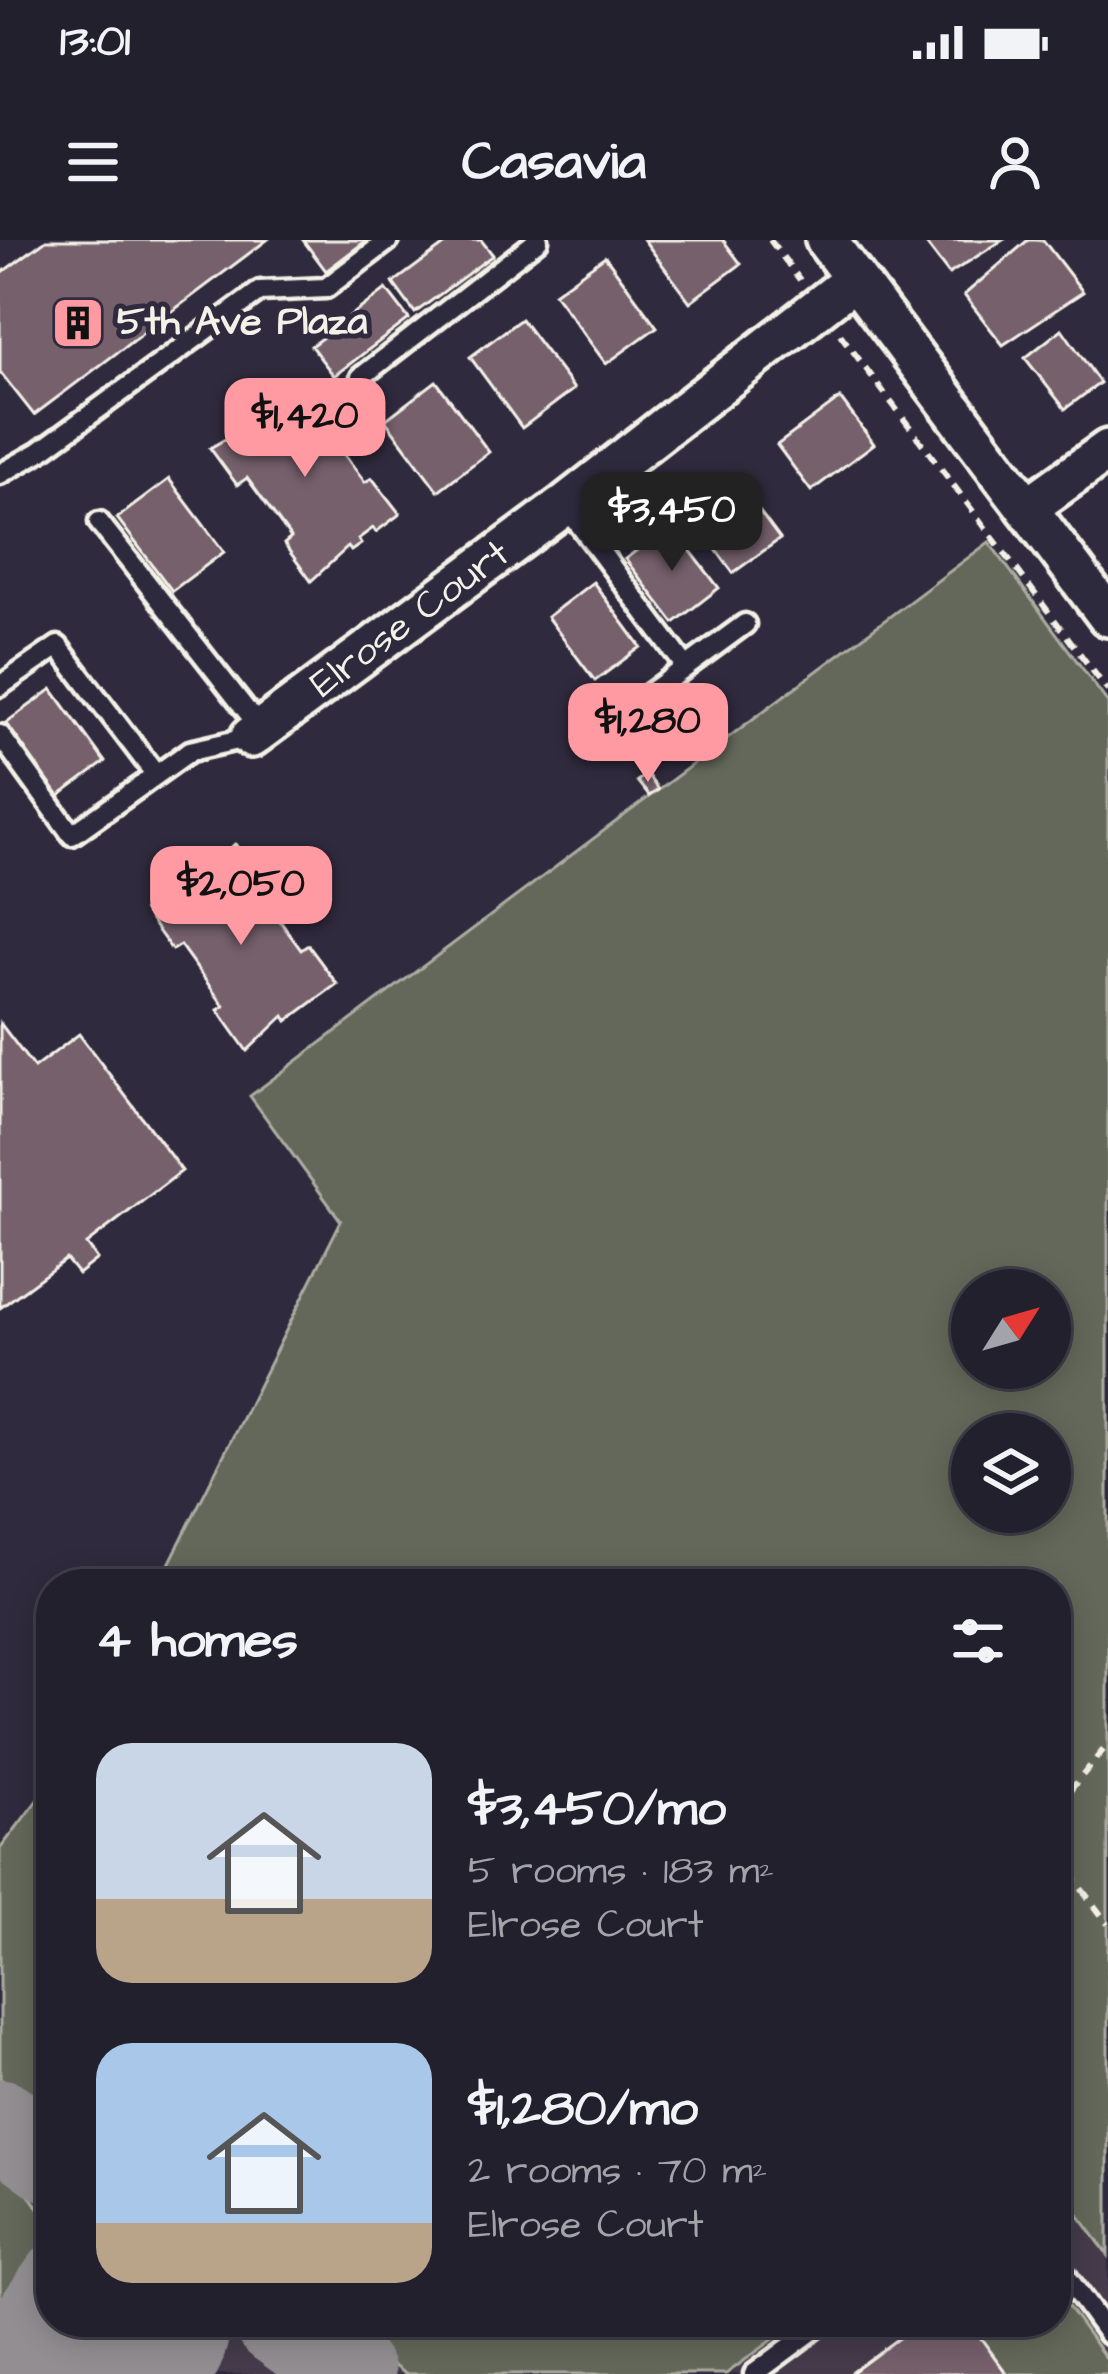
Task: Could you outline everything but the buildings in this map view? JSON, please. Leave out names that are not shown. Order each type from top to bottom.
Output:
[{"type":"street","points":[[826,240],[1108,616]]},
{"type":"street","name":"Elrose Court","points":[[256,733],[565,506],[855,279]]},
{"type":"street","points":[[1027,508],[1108,450]]},
{"type":"lane","points":[[0,474],[39,452],[260,291],[326,288],[389,240]]},
{"type":"lane","points":[[361,377],[538,240]]},
{"type":"lane","points":[[565,506],[686,667]]},
{"type":"lane","points":[[0,735],[72,835],[190,751],[256,733],[99,522]]},
{"type":"lane","points":[[622,714],[745,624]]},
{"type":"lane","points":[[0,686],[58,646],[155,775]]},
{"type":"lane","points":[[1071,2283],[1108,2334]]},
{"type":"lane","points":[[754,2374],[804,2337]]},
{"type":"path","points":[[770,240],[1108,691]]},
{"type":"path","points":[[1071,1790],[1108,1744]]},
{"type":"path","points":[[1071,1875],[1108,1924]]},
{"type":"shaded area","points":[[36,1802],[36,2337],[1071,2337],[1071,2206],[1108,2256],[1108,2374],[0,2374],[0,1849]]},
{"type":"green space","points":[[989,542],[1108,703],[1108,2255],[1071,2205],[1071,1569],[167,1569],[341,1221],[250,1096]]},
{"type":"green space","points":[[36,1802],[36,2106],[0,2079],[0,1849]]},
{"type":"green space","points":[[0,2161],[36,2204],[36,2309],[0,2360]]},
{"type":"green space","points":[[1071,2310],[1108,2361],[1108,2374],[1007,2374],[980,2337],[1071,2337]]},
{"type":"green space","points":[[354,2337],[777,2337],[726,2374],[405,2374]]},
{"type":"taxiway","points":[[0,2122],[36,2148]]},
{"type":"taxiway","points":[[299,2337],[351,2374]]},
{"type":"runway","points":[[82,2374],[108,2337]]},
{"type":"place","name":"5th Ave Plaza","points":[[78,323]]}]
